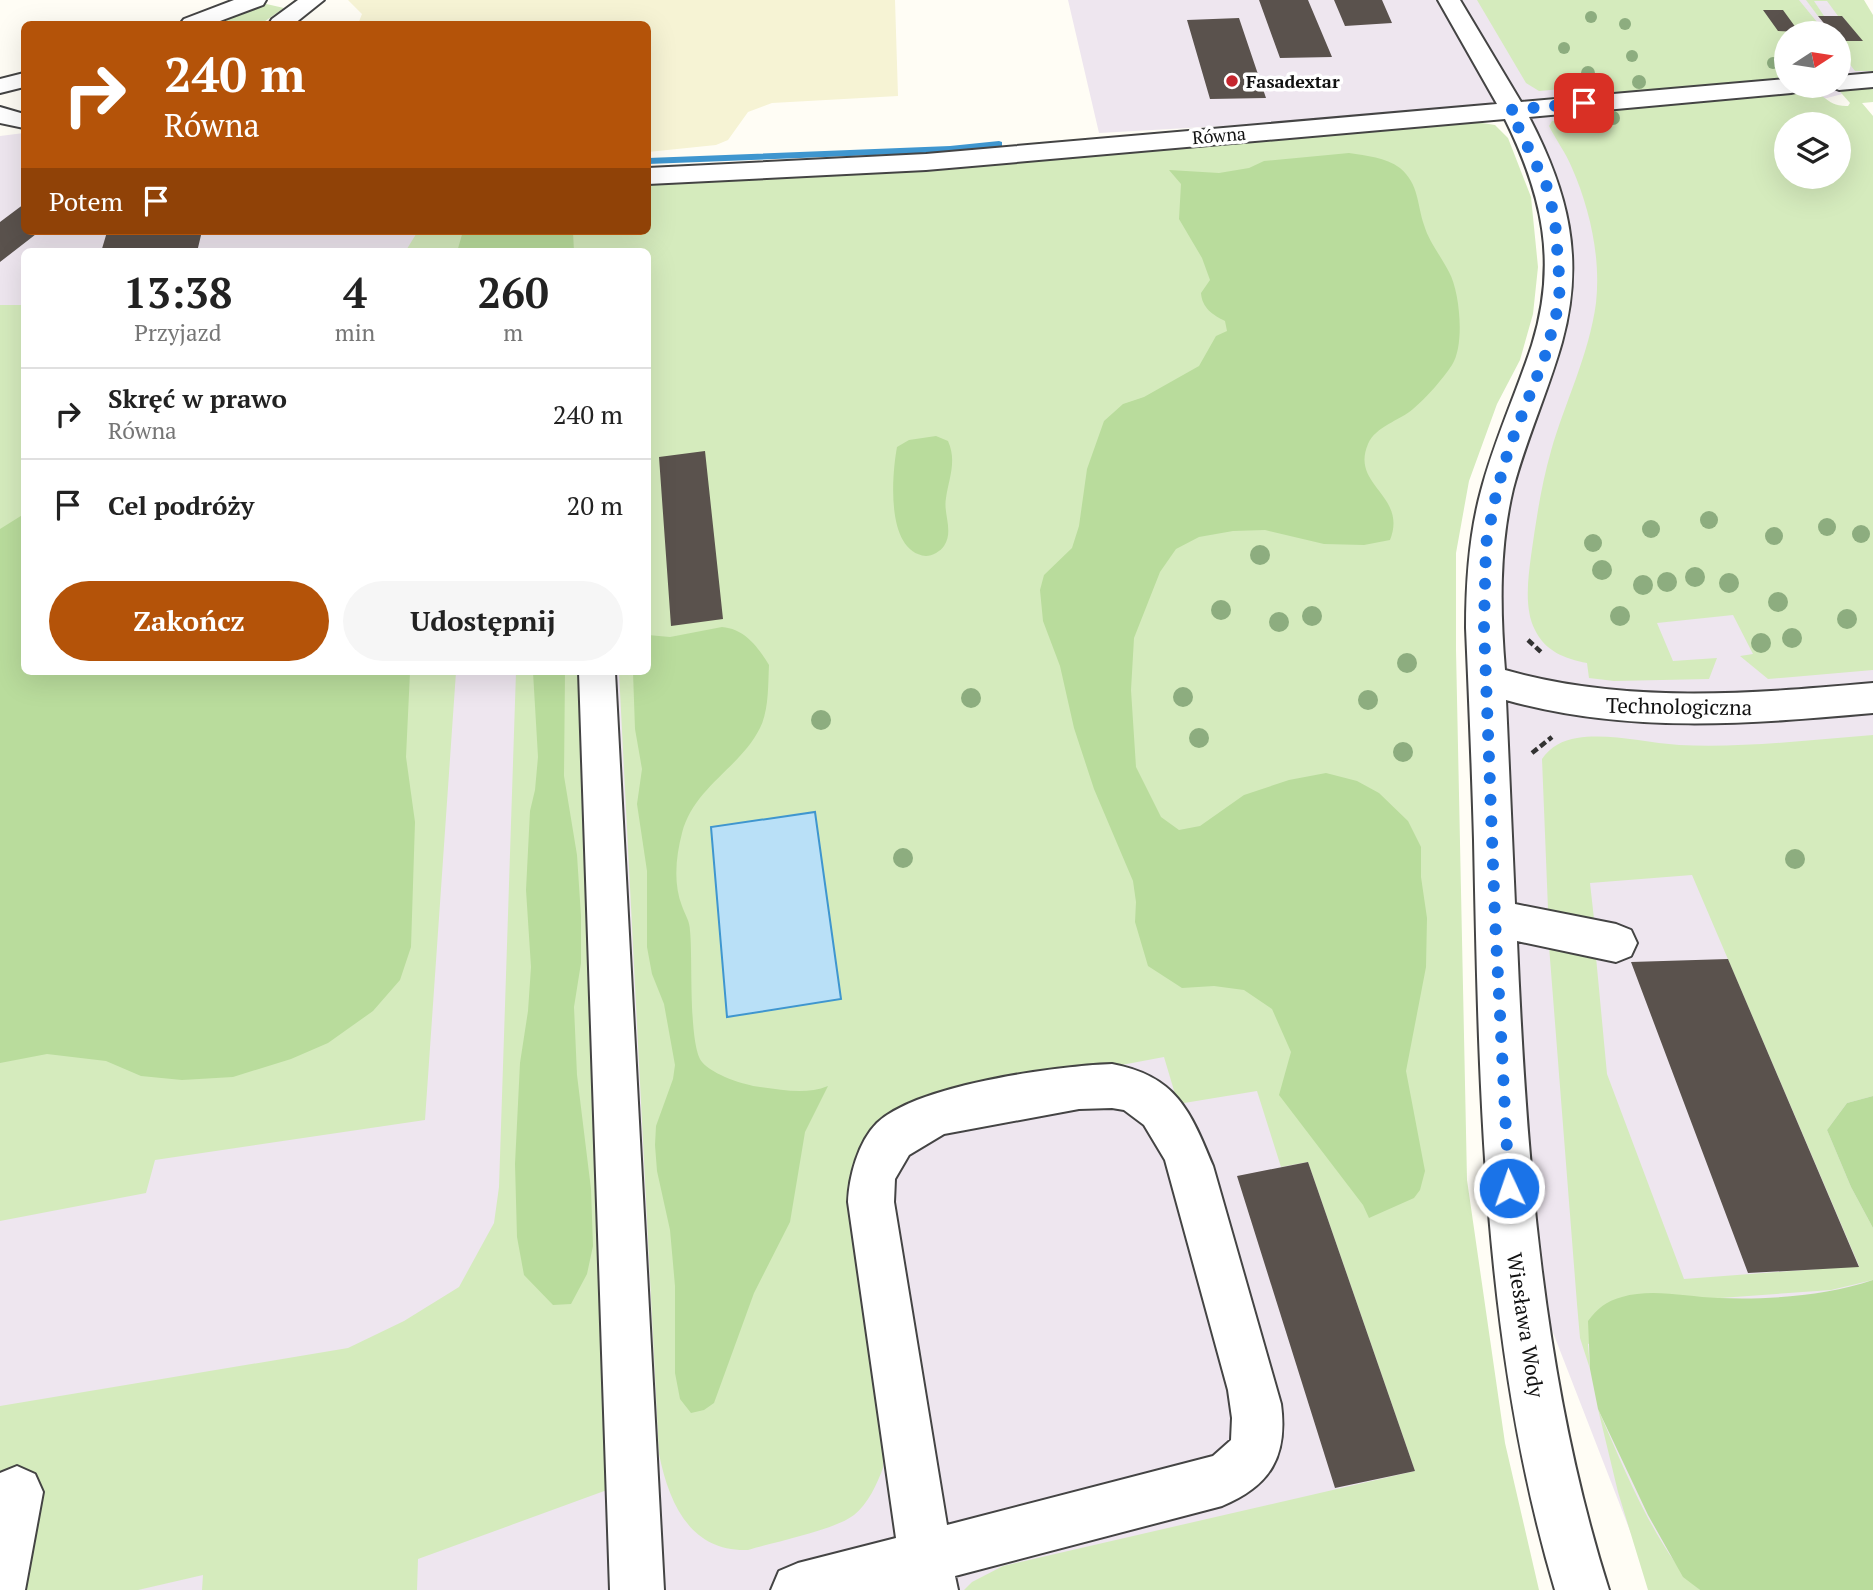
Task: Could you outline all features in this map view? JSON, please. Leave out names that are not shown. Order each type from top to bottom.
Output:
[{"type":"street","points":[[200,21],[255,0]]},
{"type":"street","points":[[284,21],[313,0]]},
{"type":"street","name":"Wiesława Wody","points":[[1449,0],[1510,110],[1547,187],[1555,220],[1560,288],[1556,316],[1545,356],[1509,448],[1497,490],[1486,544],[1484,626],[1495,918],[1511,1227],[1541,1423],[1582,1590]]},
{"type":"street","points":[[1852,82],[1873,80]]},
{"type":"street","points":[[0,86],[21,81]]},
{"type":"street","name":"Równa","points":[[651,176],[926,162],[1774,87]]},
{"type":"street","points":[[0,115],[21,120]]},
{"type":"street","points":[[597,675],[637,1590]]},
{"type":"street","name":"Technologiczna","points":[[1488,680],[1528,694],[1557,700],[1689,710],[1781,707],[1873,698]]},
{"type":"street","points":[[1495,918],[1616,943]]},
{"type":"street","points":[[798,1590],[928,1573],[1222,1480],[1238,1473],[1252,1460],[1258,1415],[1253,1390],[1190,1166],[1160,1108],[1133,1090],[1112,1086],[1079,1087],[937,1113],[893,1139],[872,1179],[871,1202],[928,1573]]},
{"type":"street","points":[[0,1586],[18,1492]]},
{"type":"path","points":[[1521,631],[1550,665],[1557,700],[1558,730],[1530,756]]},
{"type":"shaded area","points":[[348,0],[895,0],[898,96],[772,103],[748,112],[728,140],[716,145],[651,152],[651,21],[359,21],[362,14]]},
{"type":"shaded area","points":[[1068,0],[1844,0],[1873,38],[1873,86],[1852,91],[1852,21],[1774,21],[1774,98],[1827,98],[1804,104],[1649,115],[1873,495],[1873,1590],[1653,1590],[1512,1227],[1484,613],[1556,316],[1539,168],[1510,110],[1099,133]]},
{"type":"shaded area","points":[[21,133],[21,235],[651,235],[651,173],[764,171],[1235,1037],[1363,1205],[1495,1590],[0,1590],[0,136]]},
{"type":"green space","points":[[1477,0],[1799,0],[1816,21],[1774,21],[1774,79],[1567,97],[1562,89],[1539,91],[1526,83]]},
{"type":"green space","points":[[1806,0],[1864,0],[1873,15],[1873,71],[1855,71],[1852,67],[1852,41],[1862,41],[1852,28],[1852,21],[1838,16],[1827,1],[1814,1],[1824,16],[1818,16]]},
{"type":"green space","points":[[262,3],[284,8],[265,21],[217,21]]},
{"type":"green space","points":[[1873,84],[1873,102],[1862,103],[1873,116],[1873,670],[1768,679],[1740,656],[1753,654],[1733,615],[1657,623],[1673,661],[1717,658],[1709,679],[1614,681],[1589,678],[1587,663],[1556,653],[1539,637],[1529,613],[1528,603],[1530,565],[1544,477],[1588,341],[1597,286],[1593,234],[1584,200],[1570,162],[1549,126],[1552,121],[1582,117],[1578,110],[1604,105],[1774,91],[1774,98],[1825,98],[1840,106],[1848,106],[1850,103],[1846,98],[1852,98],[1852,85]]},
{"type":"green space","points":[[1476,122],[1495,125],[1508,138],[1531,197],[1538,267],[1533,314],[1520,360],[1497,404],[1469,481],[1456,553],[1467,1180],[1505,1443],[1539,1590],[964,1590],[972,1582],[1003,1566],[1415,1471],[1308,1162],[1281,1167],[1257,1091],[1178,1104],[1164,1057],[950,1097],[891,1120],[883,1468],[868,1500],[854,1515],[833,1526],[748,1550],[711,1543],[685,1521],[676,1506],[659,1454],[619,675],[651,675],[651,248],[407,248],[416,235],[651,235],[651,180],[713,178]]},
{"type":"green space","points":[[1349,153],[1388,161],[1400,168],[1411,181],[1426,231],[1453,281],[1460,319],[1459,345],[1452,365],[1418,404],[1382,428],[1368,444],[1366,470],[1392,512],[1390,540],[1364,545],[1324,544],[1265,530],[1233,531],[1199,537],[1176,549],[1160,572],[1134,638],[1131,690],[1136,767],[1161,817],[1179,830],[1200,826],[1244,795],[1289,780],[1326,773],[1357,781],[1379,793],[1408,821],[1421,847],[1421,877],[1427,918],[1426,967],[1406,1071],[1425,1171],[1420,1190],[1414,1198],[1369,1218],[1363,1205],[1279,1095],[1291,1052],[1272,1009],[1244,990],[1214,986],[1182,988],[1148,966],[1135,922],[1133,881],[1094,789],[1074,728],[1060,666],[1043,621],[1040,590],[1044,575],[1072,548],[1079,526],[1087,469],[1104,421],[1123,404],[1144,397],[1199,366],[1216,336],[1227,331],[1225,321],[1203,303],[1201,293],[1210,280],[1202,258],[1179,219],[1181,184],[1169,170],[1219,173],[1249,168],[1264,161]]},
{"type":"green space","points":[[462,235],[573,235],[574,248],[458,248]]},
{"type":"green space","points":[[0,305],[21,305],[21,675],[456,675],[425,1120],[155,1160],[146,1193],[0,1221]]},
{"type":"green space","points":[[936,436],[948,441],[952,456],[945,504],[948,534],[941,550],[926,556],[913,551],[903,541],[897,527],[894,475],[897,447],[909,440]]},
{"type":"green space","points":[[21,516],[21,675],[410,675],[406,757],[415,822],[411,947],[400,980],[373,1011],[328,1043],[291,1059],[233,1077],[182,1080],[141,1076],[106,1061],[47,1054],[0,1063],[0,529]]},
{"type":"green space","points":[[722,627],[730,628],[750,640],[769,665],[765,713],[760,728],[741,755],[696,803],[680,842],[676,879],[679,897],[690,927],[693,1020],[698,1053],[702,1062],[713,1071],[746,1084],[794,1091],[828,1086],[805,1132],[790,1222],[754,1293],[714,1403],[704,1410],[691,1413],[680,1399],[675,1373],[675,1286],[670,1230],[657,1171],[656,1126],[673,1079],[675,1065],[664,1004],[652,974],[647,947],[647,871],[637,804],[642,769],[635,729],[633,675],[651,675],[651,635],[670,637]]},
{"type":"green space","points":[[516,675],[585,675],[618,1486],[418,1559],[417,1590],[202,1590],[203,1575],[138,1590],[0,1590],[0,1406],[348,1348],[404,1321],[459,1287],[494,1223],[499,1187]]},
{"type":"green space","points":[[533,675],[565,675],[564,776],[577,855],[581,916],[581,963],[574,1007],[577,1075],[591,1189],[593,1246],[587,1274],[571,1304],[553,1305],[524,1275],[517,1237],[515,1164],[520,1063],[531,967],[526,890],[530,811],[538,757]]},
{"type":"green space","points":[[1873,735],[1873,1096],[1847,1103],[1827,1130],[1851,1187],[1873,1228],[1873,1280],[1831,1290],[1720,1298],[1588,1344],[1590,1369],[1580,1338],[1549,946],[1596,957],[1607,1074],[1684,1279],[1859,1266],[1692,875],[1590,883],[1594,919],[1548,909],[1542,759],[1562,742],[1590,737],[1703,746]]},
{"type":"green space","points":[[1873,1096],[1873,1228],[1851,1187],[1827,1130],[1847,1103]]},
{"type":"green space","points":[[1873,1280],[1873,1590],[1700,1590],[1683,1577],[1648,1515],[1598,1409],[1590,1369],[1588,1321],[1607,1303],[1633,1294],[1777,1297],[1836,1290]]},
{"type":"green space","points":[[1598,1409],[1629,1480],[1656,1531],[1670,1555],[1700,1590],[1648,1590],[1618,1492]]},
{"type":"water","points":[[815,812],[841,999],[727,1017],[711,827]]},
{"type":"building","points":[[1259,0],[1308,0],[1332,57],[1280,58]]},
{"type":"building","points":[[1334,0],[1382,0],[1392,23],[1345,26]]},
{"type":"building","points":[[1763,10],[1783,10],[1791,21],[1774,21],[1774,25]]},
{"type":"building","points":[[1818,16],[1842,16],[1846,21],[1822,21]]},
{"type":"building","points":[[1239,18],[1266,98],[1210,99],[1187,20]]},
{"type":"building","points":[[1852,28],[1863,41],[1852,41]]},
{"type":"building","points":[[21,206],[21,235],[35,235],[0,262],[0,222]]},
{"type":"building","points":[[106,235],[201,235],[198,248],[102,248]]},
{"type":"building","points":[[705,451],[723,619],[671,626],[659,457]]},
{"type":"building","points":[[1728,959],[1859,1267],[1748,1273],[1631,962]]},
{"type":"building","points":[[1308,1162],[1415,1471],[1335,1488],[1237,1176]]},
{"type":"waterway","points":[[651,161],[950,149],[999,144]]},
{"type":"place","name":"Fasadextar","points":[[1232,81]]},
{"type":"route","points":[[1509,1188],[1484,626],[1486,544],[1509,448],[1545,356],[1556,316],[1560,288],[1555,220],[1547,187],[1531,148],[1510,110],[1584,103]]}]
